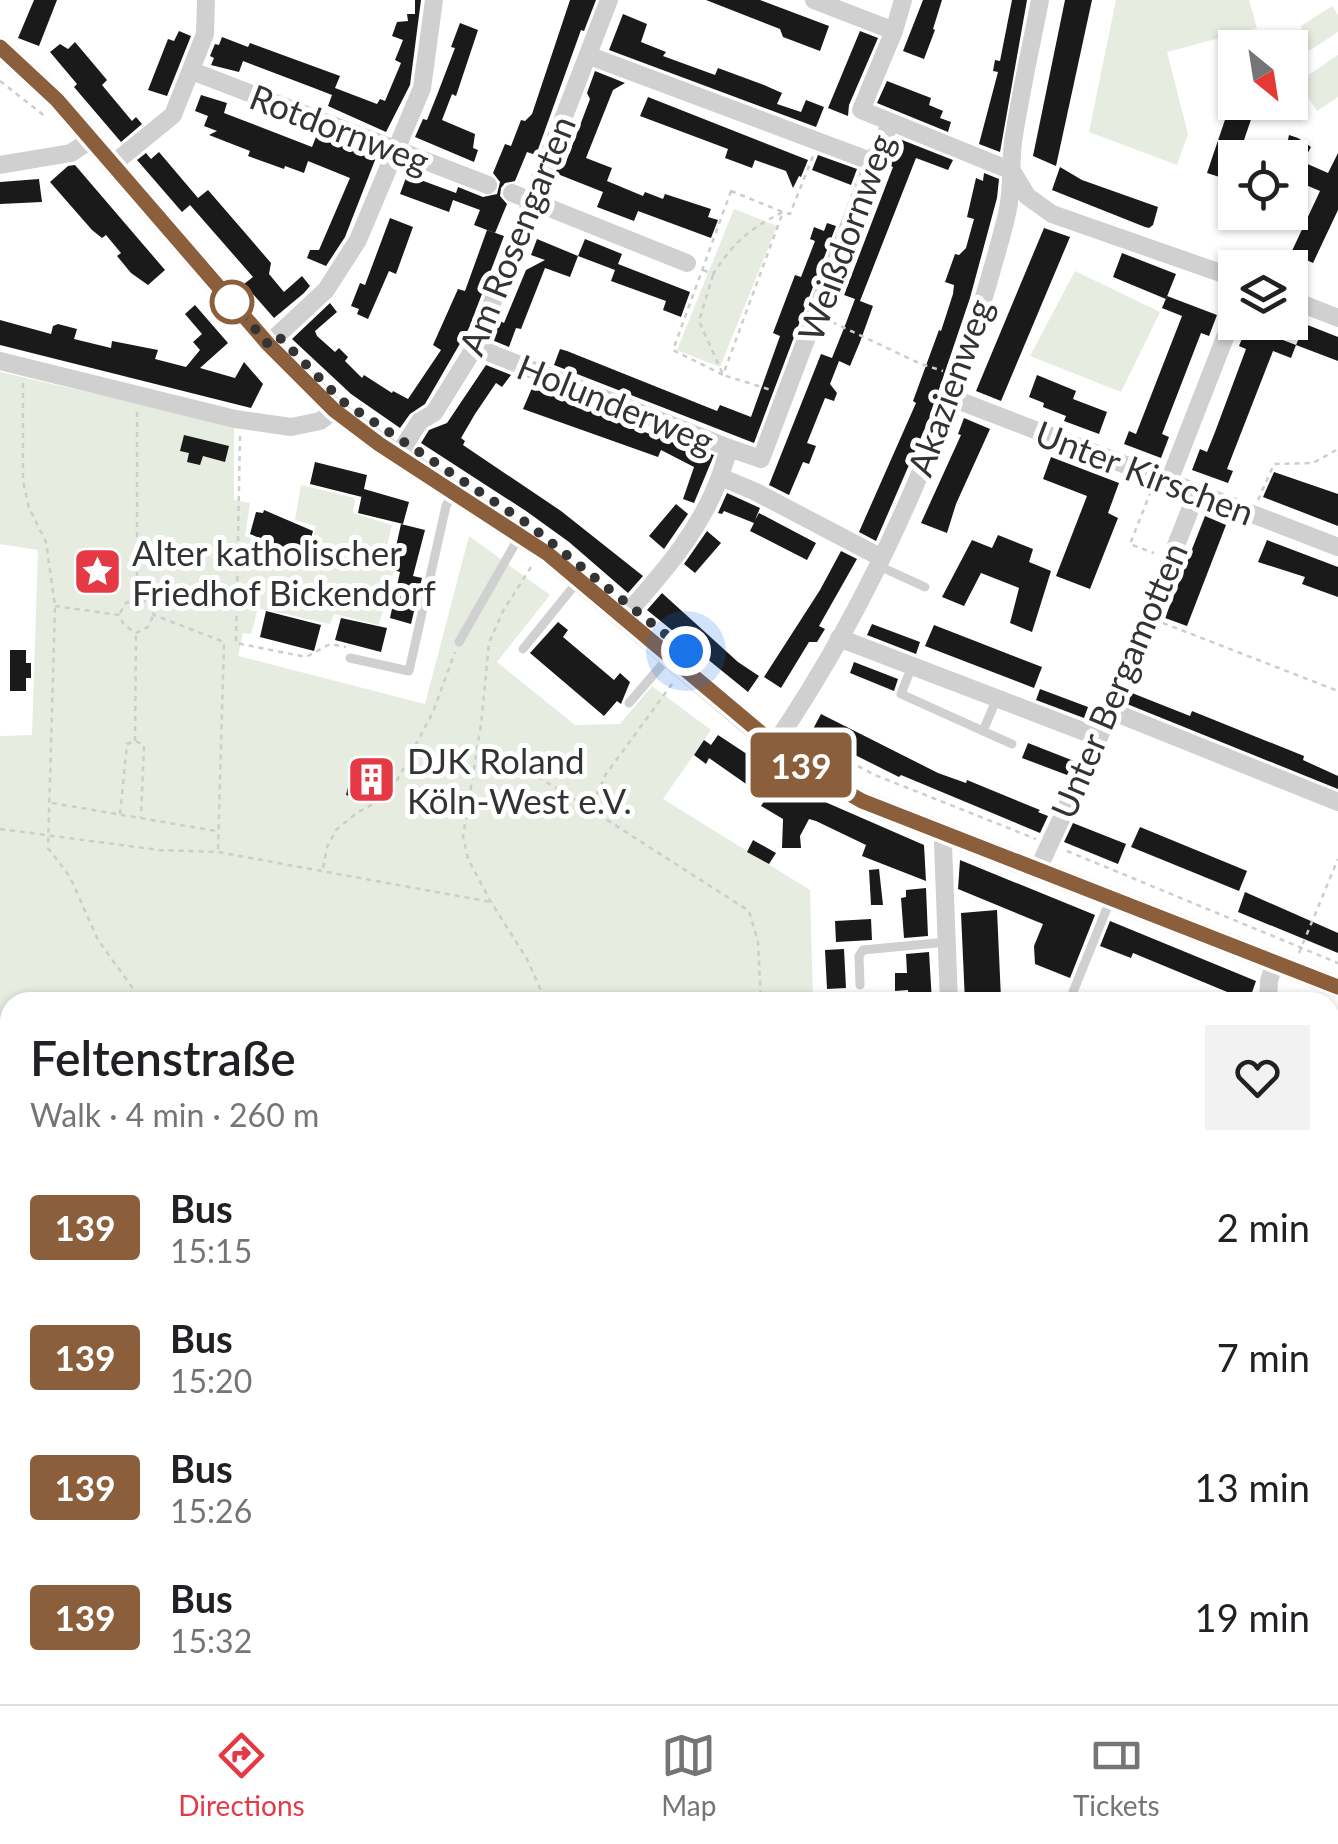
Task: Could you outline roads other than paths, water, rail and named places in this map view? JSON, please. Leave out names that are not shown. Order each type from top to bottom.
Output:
[{"type":"street","points":[[113,164],[173,116],[205,34],[206,0]]},
{"type":"street","points":[[268,344],[326,290],[345,264],[422,88],[434,0]]},
{"type":"street","name":"Am Rosengarten","points":[[398,455],[420,421],[434,413],[475,347],[609,0]]},
{"type":"street","points":[[814,0],[894,31]]},
{"type":"street","name":"Weißdornweg","points":[[730,448],[761,459],[786,395],[891,122],[861,110],[903,0]]},
{"type":"street","name":"Akazienweg","points":[[777,740],[839,638],[878,561],[960,376],[1008,213],[1012,146],[1040,0]]},
{"type":"street","points":[[0,48],[57,100],[268,344],[334,410],[580,579],[622,619],[777,740],[806,769],[862,801],[1112,898],[1290,959],[1338,986]]},
{"type":"street","points":[[590,56],[873,162]]},
{"type":"street","name":"Rotdornweg","points":[[192,71],[488,185]]},
{"type":"street","points":[[891,122],[1012,172],[1027,196],[1052,214],[1218,272]]},
{"type":"street","points":[[0,165],[59,156],[92,140]]},
{"type":"street","points":[[512,194],[695,266]]},
{"type":"street","points":[[1308,306],[1338,318]]},
{"type":"street","points":[[1163,479],[1223,340]]},
{"type":"street","name":"Holunderweg","points":[[475,347],[730,448],[720,477],[754,491],[878,561]]},
{"type":"street","points":[[0,361],[240,420],[291,428],[320,421],[334,410]]},
{"type":"street","name":"Unter Kirschen","points":[[952,398],[1338,548]]},
{"type":"street","points":[[622,619],[676,557],[701,521],[720,477]]},
{"type":"street","name":"Unter Bergamotten","points":[[1038,868],[1111,711],[1197,492]]},
{"type":"street","points":[[839,638],[1098,737]]},
{"type":"street","points":[[1111,711],[1338,802]]},
{"type":"street","points":[[946,833],[943,844],[948,992]]},
{"type":"street","points":[[1268,992],[1269,981],[1290,959]]},
{"type":"lane","points":[[352,658],[410,671],[446,506],[454,491]]},
{"type":"lane","points":[[459,642],[521,535]]},
{"type":"lane","points":[[878,561],[925,587]]},
{"type":"lane","points":[[523,648],[580,579]]},
{"type":"lane","points":[[629,703],[668,657]]},
{"type":"lane","points":[[912,666],[901,694],[1012,744]]},
{"type":"lane","points":[[983,731],[997,698]]},
{"type":"lane","points":[[1074,992],[1112,898]]},
{"type":"lane","points":[[860,985],[862,950],[946,942]]},
{"type":"place","name":"Alter katholischer Friedhof Bickendorf","points":[[97,572]]},
{"type":"place","name":"DJK Roland Köln-West e.V.","points":[[372,780]]}]
